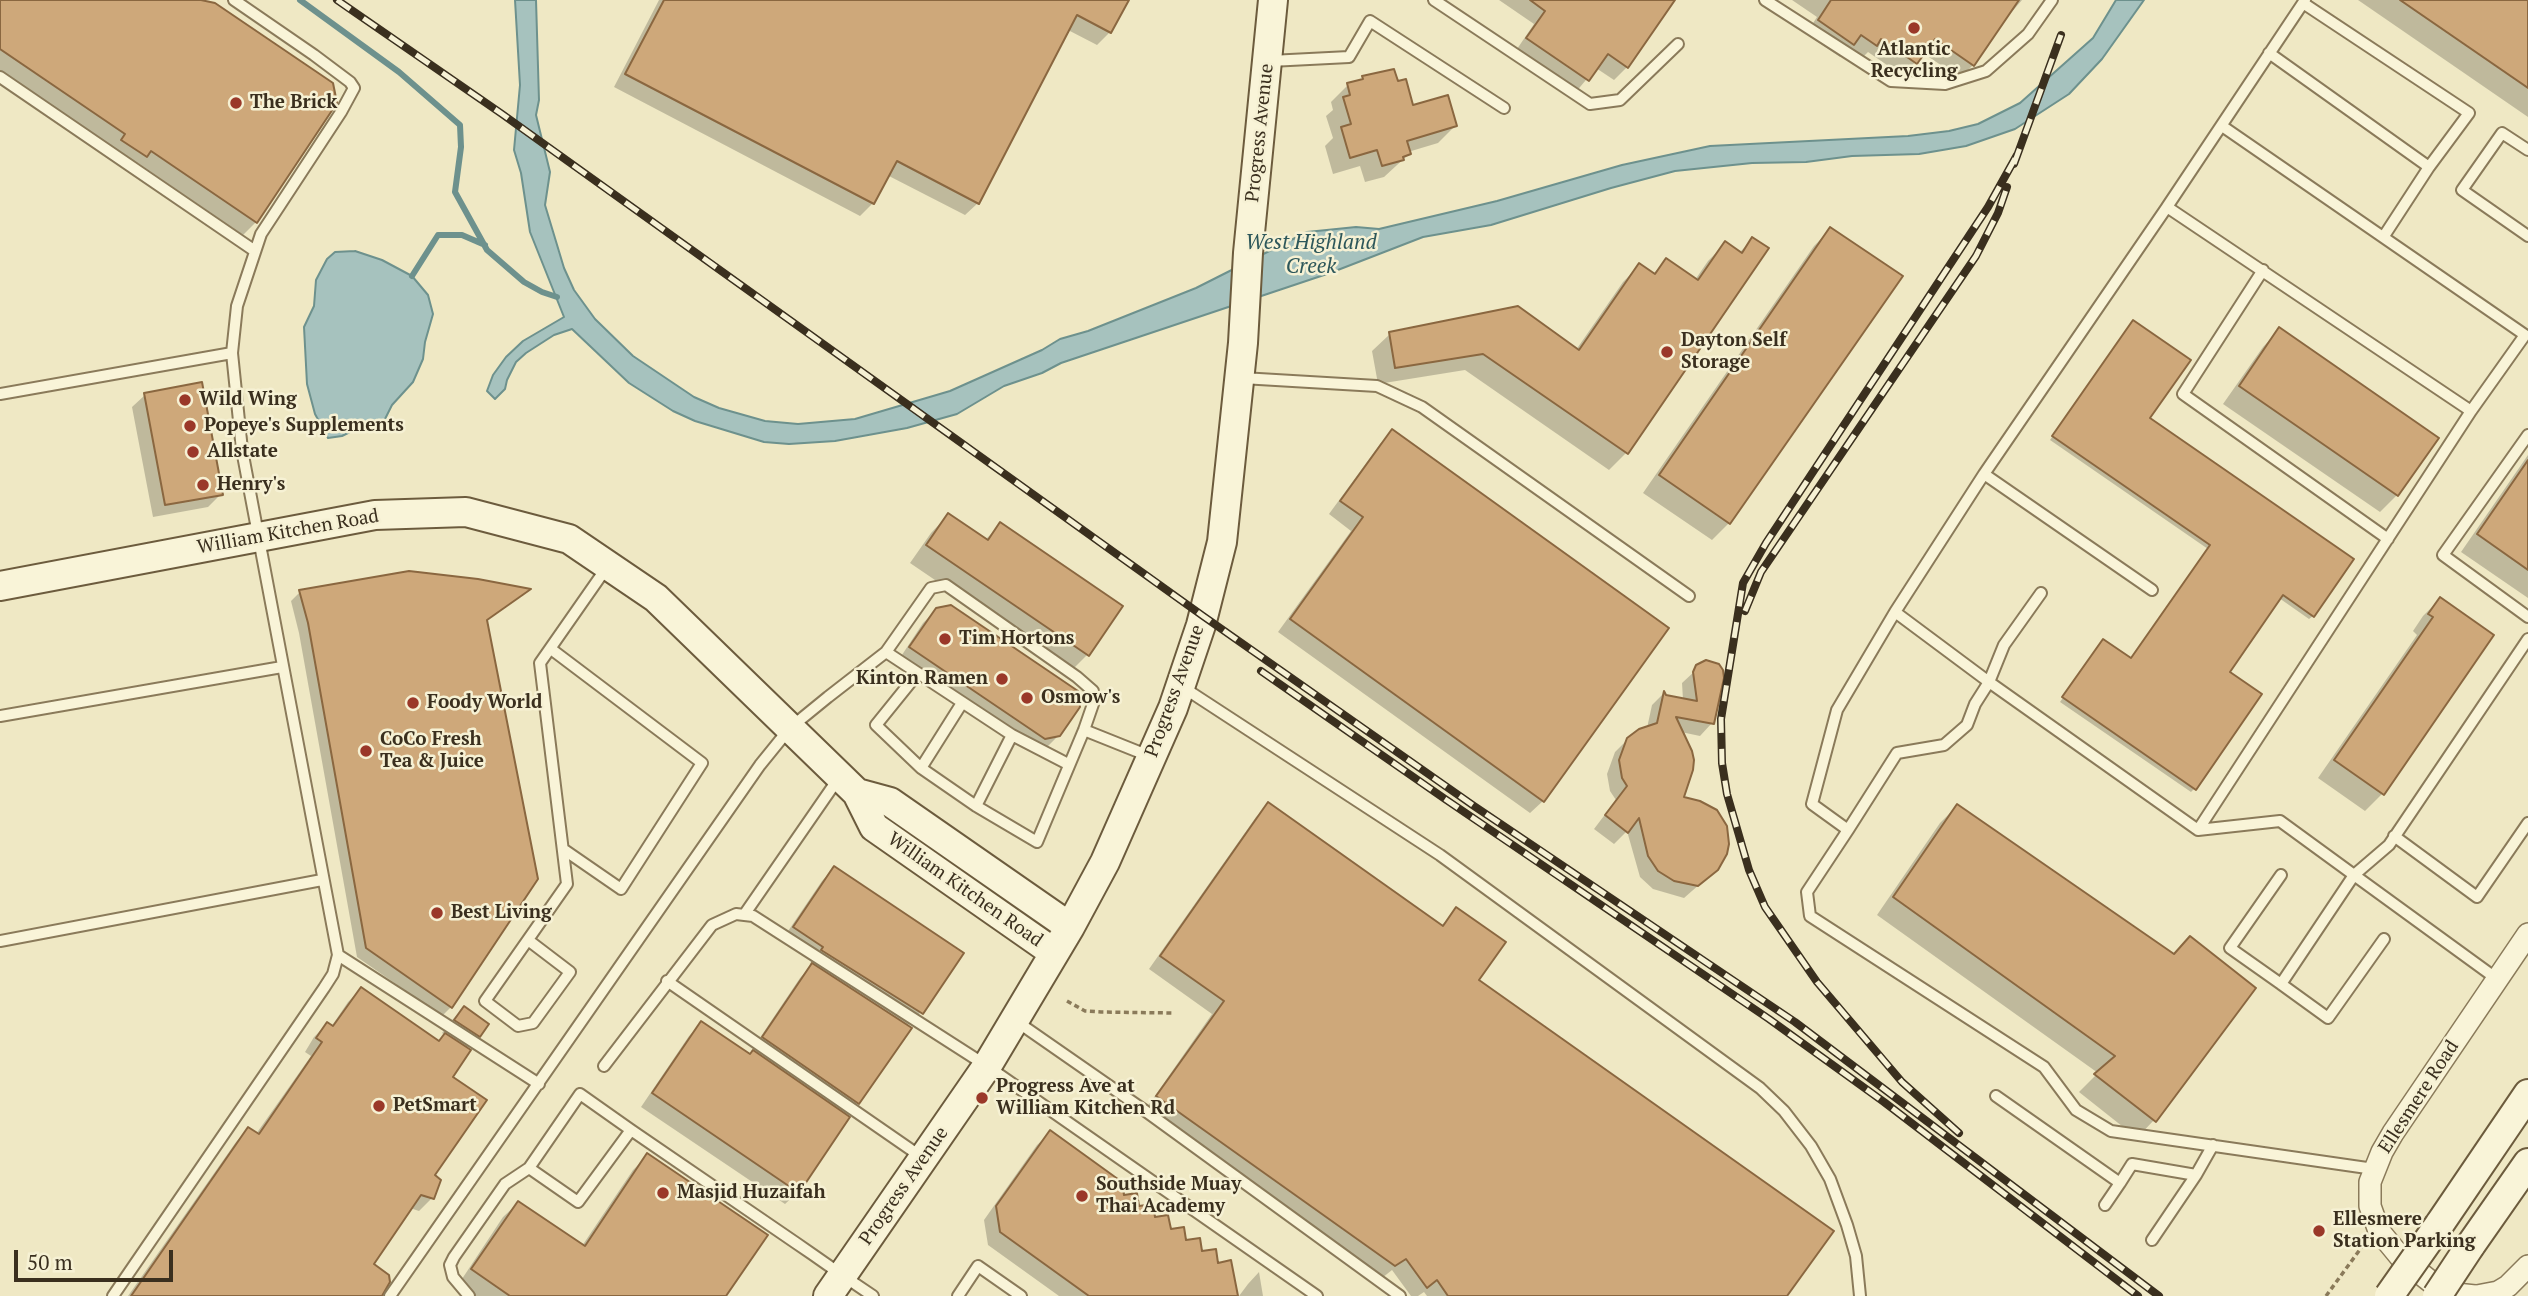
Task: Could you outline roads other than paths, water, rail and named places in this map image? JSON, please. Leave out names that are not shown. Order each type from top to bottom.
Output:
[{"type":"main road","name":"Progress Avenue","points":[[835,1286],[987,1066],[1070,927],[1105,862],[1181,686],[1201,625],[1222,542],[1273,0]]},
{"type":"main road","name":"William Kitchen Road","points":[[0,586],[375,515],[466,512],[569,539],[656,597],[849,785],[874,827],[1054,952]]},
{"type":"main road","name":"William Kitchen Road","points":[[849,785],[890,802],[1070,927]]},
{"type":"main road","points":[[2389,1296],[2528,1094]]},
{"type":"main road","points":[[2437,1296],[2528,1163]]},
{"type":"street","name":"Ellesmere Road","points":[[2528,934],[2393,1133],[2370,1182],[2370,1206],[2379,1231],[2402,1259],[2435,1285],[2456,1294],[2488,1296],[2508,1286],[2528,1266]]},
{"type":"lane","points":[[113,1296],[324,988],[333,974],[338,956],[242,450],[232,353],[237,306],[261,234],[354,88],[314,55],[234,0]]},
{"type":"lane","points":[[1434,0],[1590,104],[1620,100],[1678,44]]},
{"type":"lane","points":[[1765,0],[1891,81],[1945,84],[1986,71],[2028,34],[2052,0]]},
{"type":"lane","points":[[1848,830],[1812,804],[1836,710],[1895,611],[1984,474],[2167,208],[2304,1],[2469,113],[2429,167],[2384,236]]},
{"type":"lane","points":[[1267,61],[1349,57],[1370,21],[1504,108]]},
{"type":"lane","points":[[2269,53],[2429,167]]},
{"type":"lane","points":[[0,77],[255,251]]},
{"type":"lane","points":[[2198,830],[2471,411],[2525,335],[2221,126]]},
{"type":"lane","points":[[2528,150],[2502,133],[2462,190],[2528,236]]},
{"type":"lane","points":[[2167,208],[2471,411]]},
{"type":"lane","points":[[2263,270],[2183,394],[2388,539]]},
{"type":"lane","points":[[0,394],[232,353]]},
{"type":"lane","points":[[1239,378],[1377,386],[1422,407],[1689,596]]},
{"type":"lane","points":[[2528,435],[2443,555],[2528,617]]},
{"type":"lane","points":[[1984,474],[2152,590]]},
{"type":"lane","points":[[528,940],[570,972],[533,1023],[518,1026],[485,1001],[567,884],[540,663],[608,565]]},
{"type":"lane","points":[[390,1296],[761,765],[790,728],[886,652],[931,588],[946,585],[1093,691],[1093,704],[1084,730],[1037,842],[976,806],[921,768],[876,725],[918,673]]},
{"type":"lane","points":[[2041,593],[2004,645],[1989,682],[1975,704],[1967,724],[1944,745],[1897,753],[1807,892],[1810,916],[2044,1067],[2076,1110],[2111,1131],[2374,1169]]},
{"type":"lane","points":[[1895,611],[1989,682],[2198,830],[2280,821],[2497,979]]},
{"type":"lane","points":[[2281,984],[2354,875],[2389,845],[2528,639]]},
{"type":"lane","points":[[551,649],[702,763],[621,889],[563,849]]},
{"type":"lane","points":[[886,652],[1012,735],[1068,764]]},
{"type":"lane","points":[[0,716],[282,667]]},
{"type":"lane","points":[[1181,686],[1440,855],[1760,1088],[1784,1111],[1811,1146],[1830,1179],[1853,1245],[1860,1296]]},
{"type":"lane","points":[[921,768],[962,703]]},
{"type":"lane","points":[[1084,730],[1152,757]]},
{"type":"lane","points":[[976,806],[1012,735]]},
{"type":"lane","points":[[744,915],[849,785]]},
{"type":"lane","points":[[2394,836],[2477,897],[2528,823]]},
{"type":"lane","points":[[2281,875],[2230,948],[2328,1018],[2384,939]]},
{"type":"lane","points":[[0,941],[322,880]]},
{"type":"lane","points":[[604,1066],[712,925],[736,914],[753,916],[987,1066],[1317,1296]]},
{"type":"lane","points":[[338,956],[539,1084]]},
{"type":"lane","points":[[667,981],[923,1158]]},
{"type":"lane","points":[[1014,1020],[1144,1110],[1400,1296]]},
{"type":"lane","points":[[469,1296],[453,1277],[450,1265],[454,1257],[505,1184],[528,1168],[580,1094],[835,1286],[873,1296]]},
{"type":"lane","points":[[1996,1096],[2120,1183]]},
{"type":"lane","points":[[528,1168],[578,1202],[631,1130]]},
{"type":"lane","points":[[2152,1240],[2213,1146]]},
{"type":"lane","points":[[2105,1205],[2132,1164],[2196,1175]]},
{"type":"lane","points":[[958,1296],[978,1266],[1021,1296]]},
{"type":"water","name":"West Highland Creek","points":[[515,0],[536,0],[539,100],[536,115],[550,172],[545,205],[564,268],[574,290],[595,319],[633,356],[694,397],[719,408],[765,421],[798,424],[855,419],[950,391],[1042,350],[1060,339],[1088,331],[1196,288],[1307,232],[1356,227],[1379,229],[1497,201],[1622,165],[1710,146],[1908,136],[1978,124],[2020,103],[2093,38],[2116,0],[2144,0],[2102,59],[2069,94],[2015,129],[1966,146],[1919,154],[1852,156],[1675,171],[1491,225],[1423,237],[1330,273],[1061,363],[1042,373],[1004,386],[957,414],[907,428],[835,441],[789,444],[764,442],[695,421],[673,411],[629,383],[572,329],[554,335],[516,362],[505,389],[495,399],[487,391],[493,375],[506,357],[523,341],[564,317],[530,232],[521,173],[514,150],[520,85]]},
{"type":"water","points":[[355,251],[382,260],[412,276],[428,295],[433,314],[423,359],[413,382],[392,405],[383,423],[373,431],[360,427],[342,436],[328,438],[315,414],[307,384],[304,327],[314,306],[316,280],[327,259],[335,252]]},
{"type":"waterway","points":[[300,0],[399,72],[460,125],[461,147],[455,192],[487,250],[524,282],[557,297]]},
{"type":"waterway","points":[[412,276],[438,235],[462,235],[485,245]]},
{"type":"railway","points":[[337,0],[502,114],[1203,616],[1474,806],[1795,1022],[2159,1296]]},
{"type":"railway","points":[[2014,164],[2061,35]]},
{"type":"railway","points":[[1959,1133],[1902,1082],[1817,982],[1765,907],[1749,870],[1727,794],[1722,763],[1721,719],[1743,583],[1766,543],[1988,207],[2017,155]]},
{"type":"railway","points":[[1745,611],[1761,572],[1976,256],[1998,213],[2007,187]]},
{"type":"railway","points":[[1261,671],[1769,1019],[1884,1102],[2138,1296]]},
{"type":"place","name":"Atlantic Recycling","points":[[1914,28]]},
{"type":"place","name":"The Brick","points":[[236,103]]},
{"type":"place","name":"Dayton Self Storage","points":[[1667,352]]},
{"type":"place","name":"Wild Wing","points":[[185,400]]},
{"type":"place","name":"Popeye's Supplements","points":[[190,426]]},
{"type":"place","name":"Allstate","points":[[193,452]]},
{"type":"place","name":"Henry's","points":[[203,485]]},
{"type":"place","name":"Tim Hortons","points":[[945,639]]},
{"type":"place","name":"Kinton Ramen","points":[[1002,679]]},
{"type":"place","name":"Osmow's","points":[[1027,698]]},
{"type":"place","name":"Foody World","points":[[413,703]]},
{"type":"place","name":"CoCo Fresh Tea & Juice","points":[[366,751]]},
{"type":"place","name":"Best Living","points":[[437,913]]},
{"type":"place","name":"Progress Ave at William Kitchen Rd","points":[[982,1098]]},
{"type":"place","name":"PetSmart","points":[[379,1106]]},
{"type":"place","name":"Masjid Huzaifah","points":[[663,1193]]},
{"type":"place","name":"Southside Muay Thai Academy","points":[[1082,1196]]},
{"type":"place","name":"Ellesmere Station Parking","points":[[2319,1231]]}]
